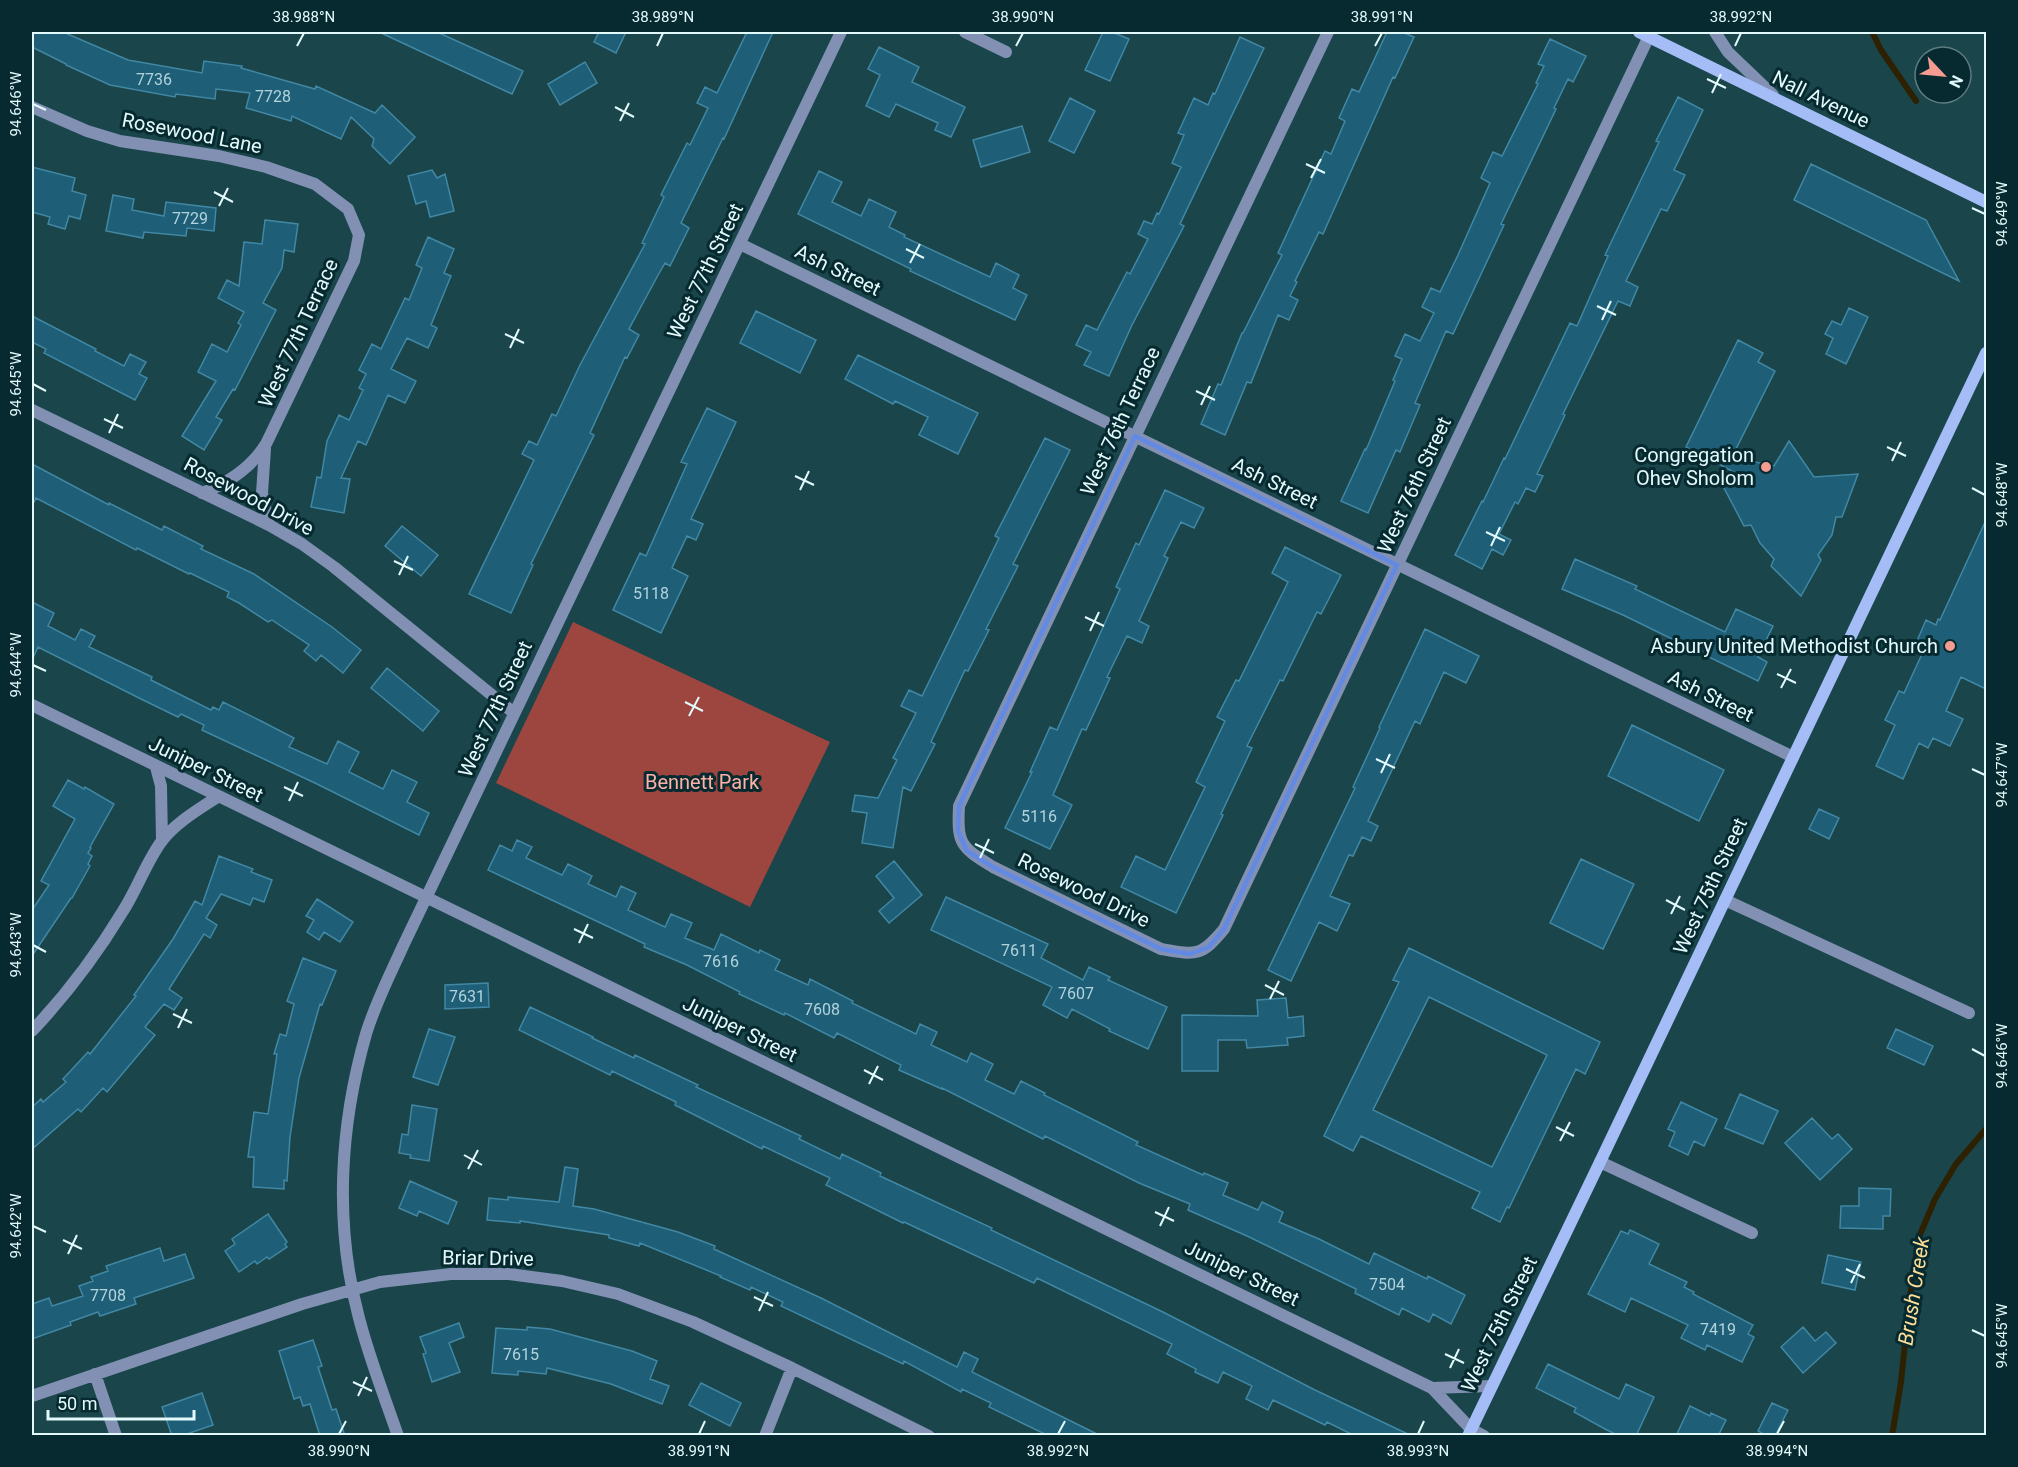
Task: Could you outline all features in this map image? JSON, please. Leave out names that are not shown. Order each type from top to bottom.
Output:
[{"type":"main road","name":"Nall Avenue","points":[[1646,33],[1986,202]]},
{"type":"main road","name":"West 75th Street","points":[[1469,1432],[1986,353]]},
{"type":"street","name":"West 77th Street","points":[[398,1436],[357,1313],[346,1250],[342,1209],[344,1145],[354,1083],[366,1033],[380,995],[841,32]]},
{"type":"street","points":[[965,32],[1006,52]]},
{"type":"street","name":"West 76th Terrace","points":[[958,831],[959,806],[1328,32]]},
{"type":"street","points":[[1715,32],[1728,52],[1743,68],[1779,100]]},
{"type":"street","name":"West 76th Street","points":[[1209,946],[1224,929],[1646,33]]},
{"type":"street","name":"Rosewood Lane","points":[[32,107],[87,131],[120,141],[219,156],[266,167],[315,184],[342,205]]},
{"type":"street","name":"West 77th Terrace","points":[[202,493],[225,483],[241,472],[266,444],[354,261],[358,235],[348,209],[342,205]]},
{"type":"street","name":"Ash Street","points":[[740,244],[1793,757]]},
{"type":"street","name":"Rosewood Drive","points":[[32,410],[269,525],[302,544],[334,567],[514,713]]},
{"type":"street","name":"West 77th Terrace","points":[[266,444],[262,494],[269,525]]},
{"type":"street","name":"Juniper Street","points":[[32,705],[1432,1388],[1469,1432],[1484,1436]]},
{"type":"street","points":[[156,767],[161,786],[162,841]]},
{"type":"street","points":[[32,1031],[90,963],[123,911],[162,841],[178,825],[219,796]]},
{"type":"street","name":"Rosewood Drive","points":[[958,831],[967,851],[993,867],[1161,949],[1190,954],[1209,946]]},
{"type":"street","points":[[1725,900],[1969,1014]]},
{"type":"street","points":[[1600,1162],[1752,1233]]},
{"type":"street","name":"Briar Drive","points":[[32,1396],[302,1304],[380,1282],[451,1274],[509,1274],[562,1281],[618,1294],[693,1322],[929,1436]]},
{"type":"street","points":[[765,1436],[792,1368]]},
{"type":"street","points":[[95,1374],[116,1436]]},
{"type":"street","name":"Juniper Street","points":[[1432,1388],[1491,1386]]},
{"type":"highlighted area","points":[[1135,436],[1397,565],[1224,929],[1209,947],[1190,954],[1161,949],[993,867],[967,851],[958,831],[959,806]]},
{"type":"green space","name":"Bennett Park","points":[[573,622],[830,742],[750,907],[496,783]]},
{"type":"building","points":[[32,32],[63,32],[128,60],[202,73],[204,61],[242,66],[241,68],[315,89],[316,86],[375,113],[382,105],[415,137],[390,164],[372,146],[374,139],[351,117],[341,139],[292,116],[291,121],[246,108],[250,93],[216,89],[215,99],[176,94],[175,97],[110,85],[32,47]]},
{"type":"building","points":[[379,32],[437,32],[523,71],[512,94]]},
{"type":"building","points":[[599,32],[626,32],[616,53],[594,42]]},
{"type":"building","points":[[747,32],[773,32],[724,139],[681,223],[689,228],[670,266],[665,263],[629,329],[639,335],[627,358],[625,357],[590,433],[594,435],[531,564],[533,565],[511,613],[469,594],[534,460],[522,454],[529,441],[537,445],[552,414],[556,416],[580,365],[645,244],[642,243],[664,197],[661,195],[687,143],[690,145],[708,108],[697,103],[705,87],[717,93]]},
{"type":"building","points":[[1103,32],[1112,32],[1129,39],[1110,81],[1085,70]]},
{"type":"building","points":[[1387,32],[1402,32],[1414,37],[1395,78],[1393,77],[1323,234],[1319,232],[1295,281],[1297,282],[1290,296],[1298,300],[1289,320],[1278,315],[1251,383],[1247,382],[1225,435],[1201,424],[1218,384],[1221,385],[1242,333],[1282,255],[1278,253],[1325,151],[1331,154],[1345,121],[1339,118],[1352,89],[1359,92]]},
{"type":"building","points":[[1240,37],[1264,48],[1180,224],[1184,226],[1132,325],[1109,376],[1084,365],[1091,352],[1076,345],[1086,325],[1097,330],[1127,272],[1130,274],[1148,239],[1138,234],[1144,221],[1152,224],[1157,213],[1159,214],[1181,167],[1172,163],[1184,135],[1178,133],[1194,98],[1208,105]]},
{"type":"building","points":[[1550,39],[1586,56],[1573,82],[1568,79],[1554,108],[1556,109],[1501,224],[1504,225],[1453,334],[1446,331],[1415,403],[1420,405],[1400,452],[1396,450],[1368,513],[1341,501],[1366,450],[1395,381],[1393,380],[1402,359],[1395,356],[1405,334],[1420,341],[1434,313],[1422,307],[1431,288],[1440,292],[1458,255],[1490,183],[1481,178],[1493,152],[1502,156],[1538,84],[1536,83],[1544,66],[1538,64]]},
{"type":"building","points":[[879,47],[919,67],[912,82],[965,107],[951,137],[935,130],[938,123],[896,104],[889,117],[866,106],[880,75],[868,69]]},
{"type":"building","points":[[585,62],[597,83],[560,105],[548,84]]},
{"type":"building","points":[[1678,97],[1703,110],[1674,170],[1685,175],[1667,211],[1661,209],[1626,281],[1638,287],[1630,306],[1618,301],[1563,414],[1565,415],[1537,474],[1543,476],[1535,492],[1526,488],[1518,504],[1515,502],[1499,534],[1511,540],[1503,555],[1492,549],[1482,569],[1455,555],[1505,459],[1570,323],[1577,326],[1608,256],[1605,255]]},
{"type":"building","points":[[1070,98],[1095,111],[1074,153],[1049,141]]},
{"type":"building","points":[[1022,126],[1030,152],[981,167],[973,140]]},
{"type":"building","points":[[1811,164],[1926,220],[1959,281],[1794,200]]},
{"type":"building","points":[[32,167],[75,178],[72,191],[86,195],[80,219],[69,216],[65,229],[48,224],[50,217],[32,212]]},
{"type":"building","points":[[432,170],[437,178],[445,174],[454,211],[430,217],[426,201],[416,204],[408,176]]},
{"type":"building","points":[[819,171],[842,182],[832,202],[861,216],[869,199],[896,212],[889,227],[905,235],[904,237],[990,277],[996,263],[1019,275],[1013,288],[1027,295],[1015,320],[910,271],[911,269],[798,214]]},
{"type":"building","points":[[113,195],[134,199],[132,210],[164,216],[166,202],[216,208],[214,231],[187,228],[186,236],[144,232],[143,238],[106,231]]},
{"type":"building","points":[[265,220],[298,224],[294,252],[284,250],[282,268],[263,303],[276,310],[235,390],[233,389],[216,417],[222,420],[204,450],[182,436],[216,381],[198,372],[212,344],[227,352],[241,325],[238,323],[244,312],[218,298],[227,280],[239,286],[244,242],[262,244]]},
{"type":"building","points":[[428,237],[454,249],[444,273],[451,276],[431,325],[437,328],[428,348],[407,338],[391,369],[416,381],[405,403],[388,395],[366,445],[358,441],[341,478],[350,479],[344,513],[311,507],[317,477],[321,478],[327,441],[339,415],[349,420],[363,390],[359,388],[366,374],[359,370],[372,344],[381,349],[405,298],[409,300],[422,268],[416,265]]},
{"type":"building","points":[[1849,308],[1868,317],[1846,364],[1826,354],[1833,338],[1825,334],[1832,321],[1841,325]]},
{"type":"building","points":[[756,311],[816,340],[800,373],[740,343]]},
{"type":"building","points":[[32,316],[124,366],[130,354],[146,362],[139,374],[147,378],[135,400],[44,353],[46,349],[32,342]]},
{"type":"building","name":"Congregation Ohev Sholom","points":[[1738,340],[1763,353],[1758,362],[1775,371],[1732,457],[1774,466],[1789,441],[1814,477],[1858,474],[1842,517],[1836,517],[1832,535],[1818,555],[1821,560],[1801,596],[1771,566],[1774,559],[1760,543],[1751,525],[1744,526],[1723,486],[1751,481],[1686,447]]},
{"type":"building","points":[[858,355],[978,413],[958,454],[919,435],[928,417],[895,401],[893,404],[845,379]]},
{"type":"building","points":[[707,408],[736,422],[691,519],[703,524],[696,540],[687,536],[672,568],[688,576],[661,633],[613,610],[640,553],[646,556],[687,464],[681,462]]},
{"type":"building","points":[[1045,438],[1070,450],[1013,564],[1018,566],[986,629],[989,630],[968,671],[965,670],[931,742],[935,744],[911,791],[903,787],[893,848],[862,843],[867,813],[852,811],[855,795],[878,798],[897,760],[893,758],[916,713],[901,706],[909,690],[922,696],[999,538],[995,536]]},
{"type":"building","points":[[32,464],[162,530],[164,526],[203,546],[201,549],[254,574],[332,627],[361,650],[343,673],[321,655],[316,661],[304,651],[309,645],[272,620],[268,622],[227,597],[229,592],[137,548],[136,550],[36,498],[32,506]]},
{"type":"building","points":[[1165,490],[1204,508],[1194,528],[1181,522],[1164,556],[1168,558],[1139,621],[1149,626],[1142,643],[1127,636],[1107,677],[1110,678],[1086,730],[1082,729],[1053,795],[1072,805],[1050,849],[1005,828],[1032,772],[1030,772],[1050,727],[1057,730],[1120,589],[1116,587],[1136,543],[1139,545]]},
{"type":"building","name":"Asbury United Methodist Church","points":[[1986,520],[1986,689],[1961,677],[1946,711],[1963,719],[1950,746],[1933,738],[1928,748],[1919,743],[1903,779],[1876,766],[1895,725],[1885,720],[1899,691],[1904,693],[1922,654],[1913,650],[1926,620],[1936,625],[1938,619],[1940,620]]},
{"type":"building","points":[[402,526],[438,555],[421,576],[385,546]]},
{"type":"building","points":[[1285,547],[1341,575],[1321,614],[1317,612],[1283,681],[1280,680],[1247,746],[1252,748],[1176,913],[1121,887],[1136,856],[1165,870],[1205,787],[1196,782],[1225,721],[1217,717],[1236,680],[1239,681],[1288,582],[1272,573]]},
{"type":"building","points":[[1575,559],[1637,586],[1635,589],[1725,632],[1736,609],[1773,626],[1758,657],[1767,662],[1758,681],[1623,615],[1562,589]]},
{"type":"building","points":[[32,602],[54,613],[48,626],[75,640],[81,629],[95,636],[89,647],[152,677],[151,680],[211,710],[213,707],[219,710],[223,702],[294,738],[289,747],[327,764],[338,741],[359,752],[349,772],[383,789],[392,770],[417,782],[407,802],[429,813],[419,835],[202,730],[204,725],[181,714],[178,717],[38,647],[32,660]]},
{"type":"building","points":[[1425,629],[1479,656],[1466,683],[1444,672],[1420,724],[1415,721],[1368,821],[1378,826],[1371,841],[1362,837],[1353,856],[1349,855],[1330,896],[1350,904],[1337,931],[1319,922],[1291,981],[1268,970],[1355,788],[1353,787],[1379,727]]},
{"type":"building","points":[[387,668],[439,711],[423,731],[371,688]]},
{"type":"building","points":[[1632,725],[1724,770],[1699,821],[1608,776]]},
{"type":"building","points":[[68,780],[114,804],[90,847],[88,853],[92,856],[88,864],[90,866],[72,898],[32,956],[32,910],[49,885],[41,881],[75,819],[53,806]]},
{"type":"building","points":[[1819,809],[1839,818],[1829,839],[1809,829]]},
{"type":"building","points":[[517,840],[532,847],[526,858],[562,875],[568,864],[592,876],[588,884],[616,897],[621,886],[636,893],[628,910],[665,927],[671,914],[692,923],[685,938],[714,950],[721,934],[759,953],[760,950],[780,960],[775,970],[808,985],[810,979],[853,1001],[852,1003],[916,1034],[920,1024],[937,1032],[931,1045],[967,1062],[971,1053],[993,1064],[985,1080],[1014,1094],[1021,1081],[1138,1142],[1136,1145],[1203,1175],[1204,1173],[1228,1183],[1223,1195],[1258,1210],[1262,1202],[1283,1212],[1279,1222],[1369,1264],[1374,1253],[1465,1295],[1451,1324],[1433,1314],[1429,1322],[1402,1308],[1399,1315],[1355,1293],[1356,1289],[1188,1210],[1190,1204],[1139,1183],[1045,1136],[1043,1139],[942,1088],[899,1070],[901,1065],[837,1033],[834,1038],[785,1013],[784,1015],[739,994],[740,992],[687,965],[644,947],[645,944],[488,870],[500,845],[512,851]]},
{"type":"building","points":[[219,856],[253,869],[251,872],[272,880],[264,902],[253,898],[250,905],[221,894],[206,918],[217,925],[210,938],[204,934],[169,989],[182,998],[174,1010],[164,1004],[145,1027],[155,1035],[107,1092],[103,1088],[81,1112],[78,1109],[32,1149],[32,1107],[41,1099],[43,1102],[66,1082],[63,1079],[88,1052],[90,1054],[136,996],[134,995],[173,939],[195,901],[202,905]]},
{"type":"building","points":[[1581,859],[1634,884],[1603,949],[1550,923]]},
{"type":"building","points":[[894,861],[922,895],[889,923],[879,911],[894,898],[876,876]]},
{"type":"building","points":[[946,897],[1048,944],[1041,958],[1083,980],[1089,967],[1110,977],[1108,980],[1167,1007],[1148,1049],[1109,1031],[1110,1029],[1072,1009],[1067,1018],[1043,1005],[1052,987],[931,930]]},
{"type":"building","points":[[317,899],[353,922],[340,942],[324,932],[319,940],[307,932],[314,920],[306,916]]},
{"type":"building","points":[[1409,948],[1600,1042],[1585,1074],[1576,1069],[1509,1208],[1507,1207],[1500,1222],[1472,1208],[1480,1192],[1361,1136],[1353,1151],[1324,1136],[1399,982],[1393,980]],"holes":[[[1429,997],[1547,1055],[1492,1167],[1373,1110]]]},
{"type":"building","points":[[303,958],[336,971],[322,1005],[320,1004],[299,1078],[290,1137],[287,1181],[284,1180],[284,1189],[253,1187],[254,1157],[248,1157],[254,1112],[268,1114],[277,1054],[274,1054],[280,1034],[286,1036],[294,1004],[287,1001]]},
{"type":"building","points":[[488,983],[489,1007],[445,1009],[445,985]]},
{"type":"building","points":[[1286,998],[1288,1018],[1303,1016],[1304,1036],[1287,1038],[1288,1045],[1247,1048],[1246,1040],[1218,1040],[1218,1071],[1182,1071],[1182,1015],[1258,1016],[1257,1000]]},
{"type":"building","points":[[530,1007],[634,1058],[635,1055],[698,1085],[696,1087],[801,1136],[799,1139],[840,1159],[842,1154],[881,1173],[880,1176],[992,1228],[991,1230],[1163,1312],[1315,1390],[1412,1436],[1355,1436],[1327,1422],[1325,1425],[1273,1400],[1268,1410],[1246,1399],[1252,1386],[1223,1372],[1218,1383],[1195,1372],[1196,1369],[1167,1354],[1172,1344],[1037,1278],[1034,1283],[903,1223],[826,1185],[830,1178],[763,1146],[762,1149],[675,1105],[676,1102],[612,1071],[610,1075],[519,1030]]},
{"type":"building","points":[[429,1029],[455,1037],[438,1085],[413,1077]]},
{"type":"building","points":[[1896,1029],[1933,1046],[1924,1065],[1887,1048]]},
{"type":"building","points":[[1740,1094],[1778,1111],[1763,1144],[1725,1128]]},
{"type":"building","points":[[1681,1102],[1717,1119],[1704,1146],[1694,1141],[1688,1155],[1669,1146],[1675,1132],[1668,1129]]},
{"type":"building","points":[[412,1105],[437,1109],[429,1161],[410,1158],[411,1155],[399,1153],[402,1134],[408,1135]]},
{"type":"building","points":[[1812,1118],[1832,1139],[1838,1134],[1852,1149],[1820,1180],[1785,1143]]},
{"type":"building","points":[[565,1167],[578,1169],[573,1206],[594,1209],[678,1232],[715,1246],[714,1249],[821,1298],[957,1367],[964,1352],[978,1359],[972,1372],[1101,1436],[1049,1436],[989,1407],[991,1403],[962,1389],[961,1392],[904,1361],[903,1364],[781,1306],[783,1302],[640,1243],[639,1246],[609,1238],[609,1235],[520,1221],[520,1223],[487,1220],[489,1198],[508,1200],[508,1197],[559,1202]]},
{"type":"building","points":[[410,1181],[457,1202],[448,1224],[419,1211],[417,1216],[399,1208]]},
{"type":"building","points":[[1859,1188],[1891,1189],[1890,1216],[1883,1216],[1883,1229],[1840,1228],[1841,1206],[1859,1206]]},
{"type":"building","points":[[268,1214],[287,1242],[285,1244],[287,1247],[269,1259],[267,1257],[257,1264],[255,1261],[239,1272],[225,1251],[235,1244],[232,1239]]},
{"type":"building","points":[[1630,1230],[1659,1244],[1649,1264],[1687,1282],[1684,1287],[1694,1292],[1693,1294],[1753,1325],[1748,1334],[1754,1337],[1742,1362],[1707,1345],[1705,1350],[1681,1338],[1688,1325],[1631,1298],[1625,1312],[1588,1294],[1621,1231],[1628,1234]]},
{"type":"building","points":[[160,1248],[164,1261],[185,1254],[194,1278],[134,1298],[136,1304],[100,1316],[98,1312],[70,1322],[71,1325],[32,1339],[32,1304],[49,1298],[52,1306],[83,1296],[79,1286],[93,1281],[91,1277],[108,1271],[106,1266]]},
{"type":"building","points":[[1828,1255],[1861,1262],[1855,1290],[1822,1283]]},
{"type":"building","points":[[459,1323],[464,1337],[449,1343],[460,1372],[432,1382],[420,1337]]},
{"type":"building","points":[[527,1327],[550,1329],[632,1351],[657,1361],[650,1379],[669,1386],[662,1404],[611,1384],[547,1368],[546,1374],[518,1371],[518,1375],[492,1373],[496,1328],[527,1330]]},
{"type":"building","points":[[1803,1327],[1815,1341],[1826,1332],[1836,1343],[1803,1373],[1781,1347]]},
{"type":"building","points":[[313,1340],[322,1366],[318,1367],[332,1410],[336,1409],[345,1436],[320,1436],[310,1404],[303,1406],[300,1397],[294,1399],[279,1351]]},
{"type":"building","points":[[1548,1364],[1619,1399],[1626,1384],[1654,1397],[1636,1436],[1619,1436],[1574,1412],[1576,1408],[1536,1388]]},
{"type":"building","points":[[701,1383],[741,1403],[730,1426],[689,1405]]},
{"type":"building","points":[[202,1393],[213,1425],[181,1436],[172,1436],[162,1407]]},
{"type":"building","points":[[1772,1403],[1788,1410],[1775,1436],[1767,1436],[1758,1431]]},
{"type":"building","points":[[1690,1406],[1710,1416],[1711,1413],[1726,1420],[1718,1436],[1676,1436]]},
{"type":"waterway","name":"Brush Creek","points":[[1872,32],[1881,50],[1913,97]]},
{"type":"waterway","name":"Brush Creek","points":[[1892,1436],[1919,1237],[1935,1199],[1956,1164],[1986,1129]]},
{"type":"place","name":"Congregation Ohev Sholom","points":[[1766,467]]},
{"type":"place","name":"Asbury United Methodist Church","points":[[1950,646]]}]
